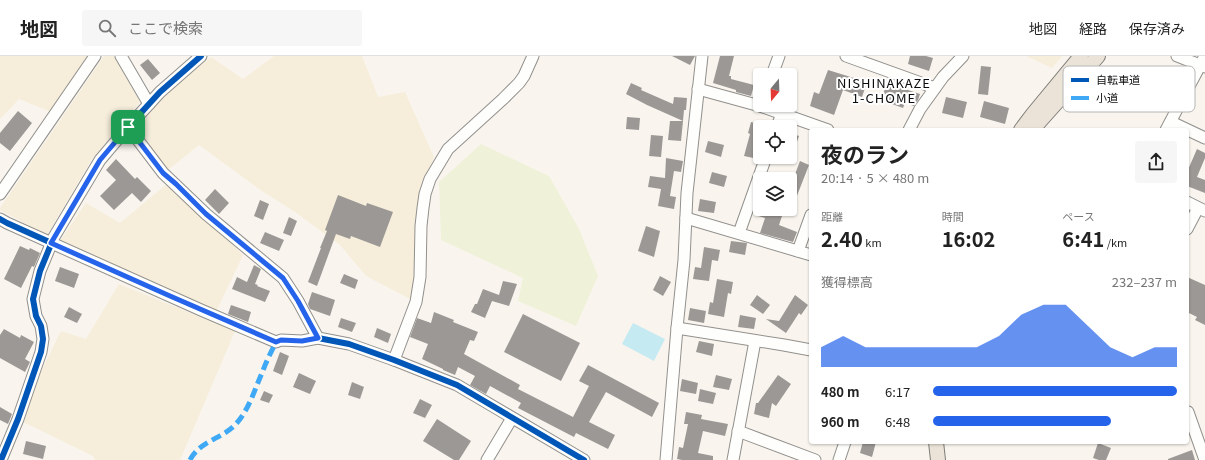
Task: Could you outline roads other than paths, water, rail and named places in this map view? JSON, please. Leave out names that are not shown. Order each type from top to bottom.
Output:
[{"type":"main road","points":[[1073,66],[1081,56]]},
{"type":"main road","points":[[1089,66],[1098,56]]},
{"type":"main road","points":[[1022,128],[1063,78]]},
{"type":"main road","points":[[1034,128],[1063,95]]},
{"type":"main road","points":[[936,444],[938,460]]},
{"type":"street","points":[[0,194],[95,56]]},
{"type":"street","points":[[120,56],[149,104]]},
{"type":"street","points":[[1,460],[18,419],[44,339],[32,299],[40,271],[51,243],[100,160],[160,92],[202,56]]},
{"type":"street","points":[[394,360],[416,302],[420,277],[423,208],[425,194],[430,179],[448,149],[519,83],[524,76],[533,56]]},
{"type":"street","points":[[666,460],[684,260],[687,193],[702,56]]},
{"type":"street","points":[[775,68],[779,56]]},
{"type":"street","points":[[846,56],[935,88]]},
{"type":"street","points":[[910,128],[920,109],[935,88],[962,56]]},
{"type":"street","points":[[1176,56],[1203,63],[1195,77]]},
{"type":"street","points":[[698,88],[753,103]]},
{"type":"street","points":[[1168,126],[1176,112]]},
{"type":"street","points":[[780,120],[782,113],[823,128]]},
{"type":"street","points":[[128,127],[163,173],[206,214],[283,278],[298,301],[318,338]]},
{"type":"street","points":[[1189,133],[1205,138]]},
{"type":"street","points":[[739,233],[764,164]]},
{"type":"street","points":[[1189,203],[1202,209],[1189,226]]},
{"type":"street","points":[[686,218],[809,254]]},
{"type":"street","points":[[0,219],[187,304],[276,342],[281,340],[302,341],[318,338],[349,344],[457,385],[584,460]]},
{"type":"street","points":[[798,251],[809,221]]},
{"type":"street","points":[[677,328],[809,350]]},
{"type":"street","points":[[734,460],[755,341]]},
{"type":"street","points":[[1189,417],[1205,460]]},
{"type":"street","points":[[487,460],[512,418]]},
{"type":"street","points":[[738,431],[815,460]]},
{"type":"street","points":[[839,460],[844,444]]},
{"type":"water","points":[[633,323],[665,339],[654,361],[622,344]]},
{"type":"district","name":"NISHINAKAZE 1-CHOME","points":[[884,90]]}]
